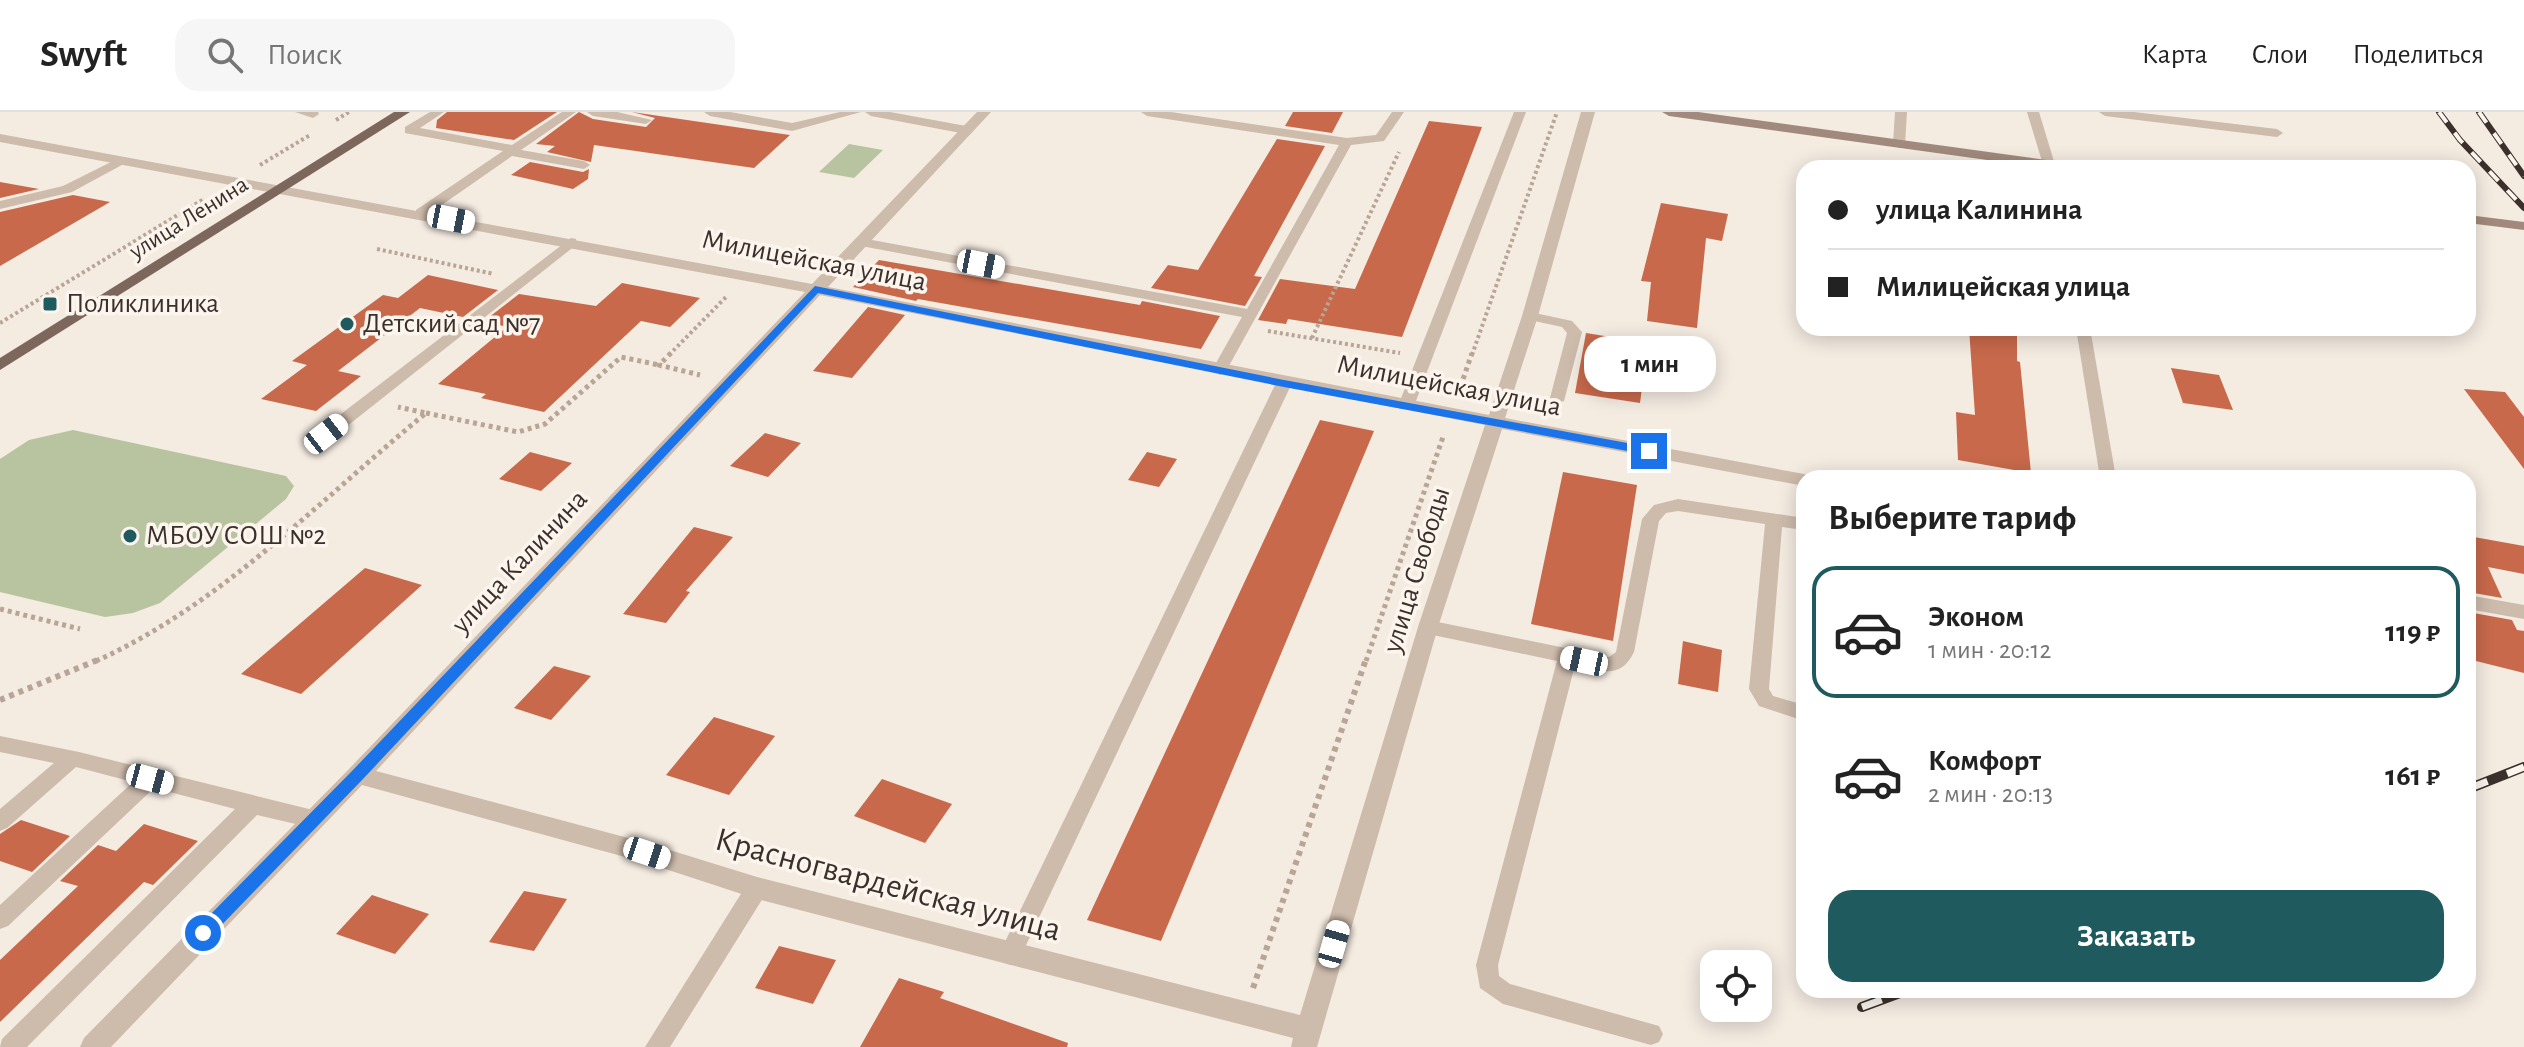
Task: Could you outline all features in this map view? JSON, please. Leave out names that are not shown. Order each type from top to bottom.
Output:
[{"type":"main road","name":"улица Ленина","points":[[0,365],[403,112]]},
{"type":"main road","points":[[1669,112],[2009,160]]},
{"type":"main road","points":[[2476,220],[2524,226]]},
{"type":"street","name":"улица Калинина","points":[[93,1047],[358,775],[984,112]]},
{"type":"street","name":"улица Свободы","points":[[1306,1038],[1428,627],[1530,316],[1588,112]]},
{"type":"street","name":"Милицейская улица","points":[[0,138],[421,213],[1284,383],[1796,479]]},
{"type":"street","points":[[2476,603],[2524,612]]},
{"type":"street","name":"Красногвардейская улица","points":[[358,775],[647,853],[757,888],[1244,1014],[1306,1038]]},
{"type":"lane","points":[[409,130],[438,112]]},
{"type":"lane","points":[[421,213],[570,112]]},
{"type":"lane","points":[[593,112],[646,120]]},
{"type":"lane","points":[[710,112],[792,127],[855,112]]},
{"type":"lane","points":[[871,112],[966,130]]},
{"type":"lane","points":[[1147,112],[1347,142],[1380,138],[1398,112]]},
{"type":"lane","points":[[1406,406],[1520,112]]},
{"type":"lane","points":[[1899,144],[1901,112]]},
{"type":"lane","points":[[2033,112],[2048,160]]},
{"type":"lane","points":[[2105,112],[2277,133]]},
{"type":"lane","points":[[383,125],[584,165]]},
{"type":"lane","points":[[1220,370],[1347,142]]},
{"type":"lane","points":[[0,205],[67,189],[125,160]]},
{"type":"lane","points":[[326,434],[571,242]]},
{"type":"lane","points":[[861,242],[1246,320]]},
{"type":"lane","points":[[1530,316],[1567,324],[1575,332],[1558,398]]},
{"type":"lane","points":[[2084,336],[2107,470]]},
{"type":"lane","points":[[1010,955],[1284,383]]},
{"type":"lane","points":[[1428,627],[1602,665],[1621,660],[1651,519],[1660,509],[1678,505],[1796,523]]},
{"type":"lane","points":[[1774,519],[1759,689],[1766,701],[1796,710]]},
{"type":"lane","points":[[1567,657],[1487,965],[1488,981],[1503,993],[1651,1034]]},
{"type":"lane","points":[[0,744],[72,759],[251,807],[313,819]]},
{"type":"lane","points":[[0,822],[72,759]]},
{"type":"lane","points":[[0,919],[150,779]]},
{"type":"lane","points":[[11,1047],[251,807]]},
{"type":"lane","points":[[657,1047],[757,888]]},
{"type":"path","points":[[327,125],[349,112]]},
{"type":"path","points":[[1244,1014],[1557,112]]},
{"type":"path","points":[[0,323],[315,132]]},
{"type":"path","points":[[1312,338],[1399,152]]},
{"type":"path","points":[[377,249],[522,280]]},
{"type":"path","points":[[659,365],[728,297],[713,294]]},
{"type":"path","points":[[1246,320],[1312,338],[1425,357]]},
{"type":"path","points":[[368,400],[518,432],[545,424],[621,357],[729,383]]},
{"type":"path","points":[[0,700],[62,677],[161,627],[277,538],[426,413]]},
{"type":"path","points":[[0,609],[80,629]]},
{"type":"green space","points":[[849,144],[883,150],[854,178],[819,172]]},
{"type":"green space","points":[[73,430],[286,476],[294,486],[286,499],[160,603],[133,613],[105,617],[0,592],[0,459],[29,440]]},
{"type":"building","points":[[447,112],[557,112],[514,140],[436,128],[437,120]]},
{"type":"building","points":[[579,112],[593,119],[646,127],[655,118],[632,112],[790,135],[754,168],[594,145],[591,162],[547,152],[555,146],[536,144]]},
{"type":"building","points":[[1293,112],[1343,112],[1332,133],[1285,126]]},
{"type":"building","points":[[1429,121],[1482,127],[1402,337],[1288,319],[1286,324],[1258,320],[1280,279],[1355,289]]},
{"type":"building","points":[[1277,139],[1325,146],[1254,276],[1262,277],[1245,306],[1151,288],[1168,265],[1198,270]]},
{"type":"building","points":[[530,162],[583,172],[589,169],[588,179],[573,189],[511,175]]},
{"type":"building","points":[[0,182],[39,189],[0,198]]},
{"type":"building","points":[[73,195],[110,202],[0,266],[0,212]]},
{"type":"building","points":[[1661,203],[1728,214],[1722,241],[1706,238],[1697,328],[1647,321],[1651,282],[1641,281]]},
{"type":"building","points":[[879,260],[1220,316],[1201,349],[916,301],[853,287]]},
{"type":"building","points":[[428,275],[498,290],[463,317],[420,308],[338,371],[361,376],[316,411],[261,399],[307,365],[292,361],[383,295],[398,298]]},
{"type":"building","points":[[622,283],[700,298],[670,327],[641,321],[544,412],[481,398],[486,394],[438,384],[507,327],[484,321],[519,294],[596,306]]},
{"type":"building","points":[[868,307],[905,315],[852,378],[813,371]]},
{"type":"building","points":[[1586,333],[1648,343],[1640,403],[1575,393]]},
{"type":"building","points":[[1970,336],[2017,336],[2017,361],[2020,362],[2031,470],[1958,460],[1956,412],[1975,415]]},
{"type":"building","points":[[2171,368],[2219,375],[2233,410],[2183,403]]},
{"type":"building","points":[[2464,389],[2505,392],[2524,417],[2524,469]]},
{"type":"building","points":[[1320,420],[1374,431],[1161,941],[1087,920]]},
{"type":"building","points":[[765,433],[801,443],[768,477],[730,466]]},
{"type":"building","points":[[530,452],[572,463],[541,491],[499,479]]},
{"type":"building","points":[[1147,452],[1177,459],[1159,487],[1128,480]]},
{"type":"building","points":[[1563,472],[1637,485],[1613,641],[1531,624]]},
{"type":"building","points":[[694,527],[733,537],[686,591],[690,592],[666,623],[623,614]]},
{"type":"building","points":[[2476,537],[2524,546],[2524,574],[2488,567],[2502,598],[2476,593]]},
{"type":"building","points":[[365,568],[422,585],[301,694],[241,674]]},
{"type":"building","points":[[2476,613],[2512,620],[2517,630],[2524,631],[2524,673],[2476,661]]},
{"type":"building","points":[[1683,641],[1722,650],[1718,692],[1678,684]]},
{"type":"building","points":[[554,666],[591,676],[551,720],[514,708]]},
{"type":"building","points":[[714,717],[775,736],[729,795],[666,775]]},
{"type":"building","points":[[882,779],[952,804],[925,843],[854,816]]},
{"type":"building","points":[[21,820],[70,836],[32,872],[0,861],[0,834]]},
{"type":"building","points":[[144,824],[198,841],[153,885],[144,882],[0,1022],[0,960],[78,886],[60,881],[98,845],[116,851]]},
{"type":"building","points":[[524,891],[567,899],[534,951],[489,942]]},
{"type":"building","points":[[372,895],[429,914],[395,954],[336,934]]},
{"type":"building","points":[[779,946],[836,960],[813,1004],[755,988]]},
{"type":"building","points":[[899,978],[944,992],[940,998],[1068,1043],[1067,1047],[860,1047]]},
{"type":"railway","points":[[2439,112],[2460,140],[2524,208]]},
{"type":"railway","points":[[2479,112],[2524,176]]},
{"type":"railway","points":[[2476,786],[2524,767]]},
{"type":"railway","points":[[1862,1007],[1886,998]]},
{"type":"place","name":"Поликлиника","points":[[50,304]]},
{"type":"place","name":"Детский сад №7","points":[[347,324]]},
{"type":"place","name":"МБОУ СОШ №2","points":[[130,536]]},
{"type":"route","points":[[203,933],[358,775],[815,289],[1284,383],[1649,451]]}]
